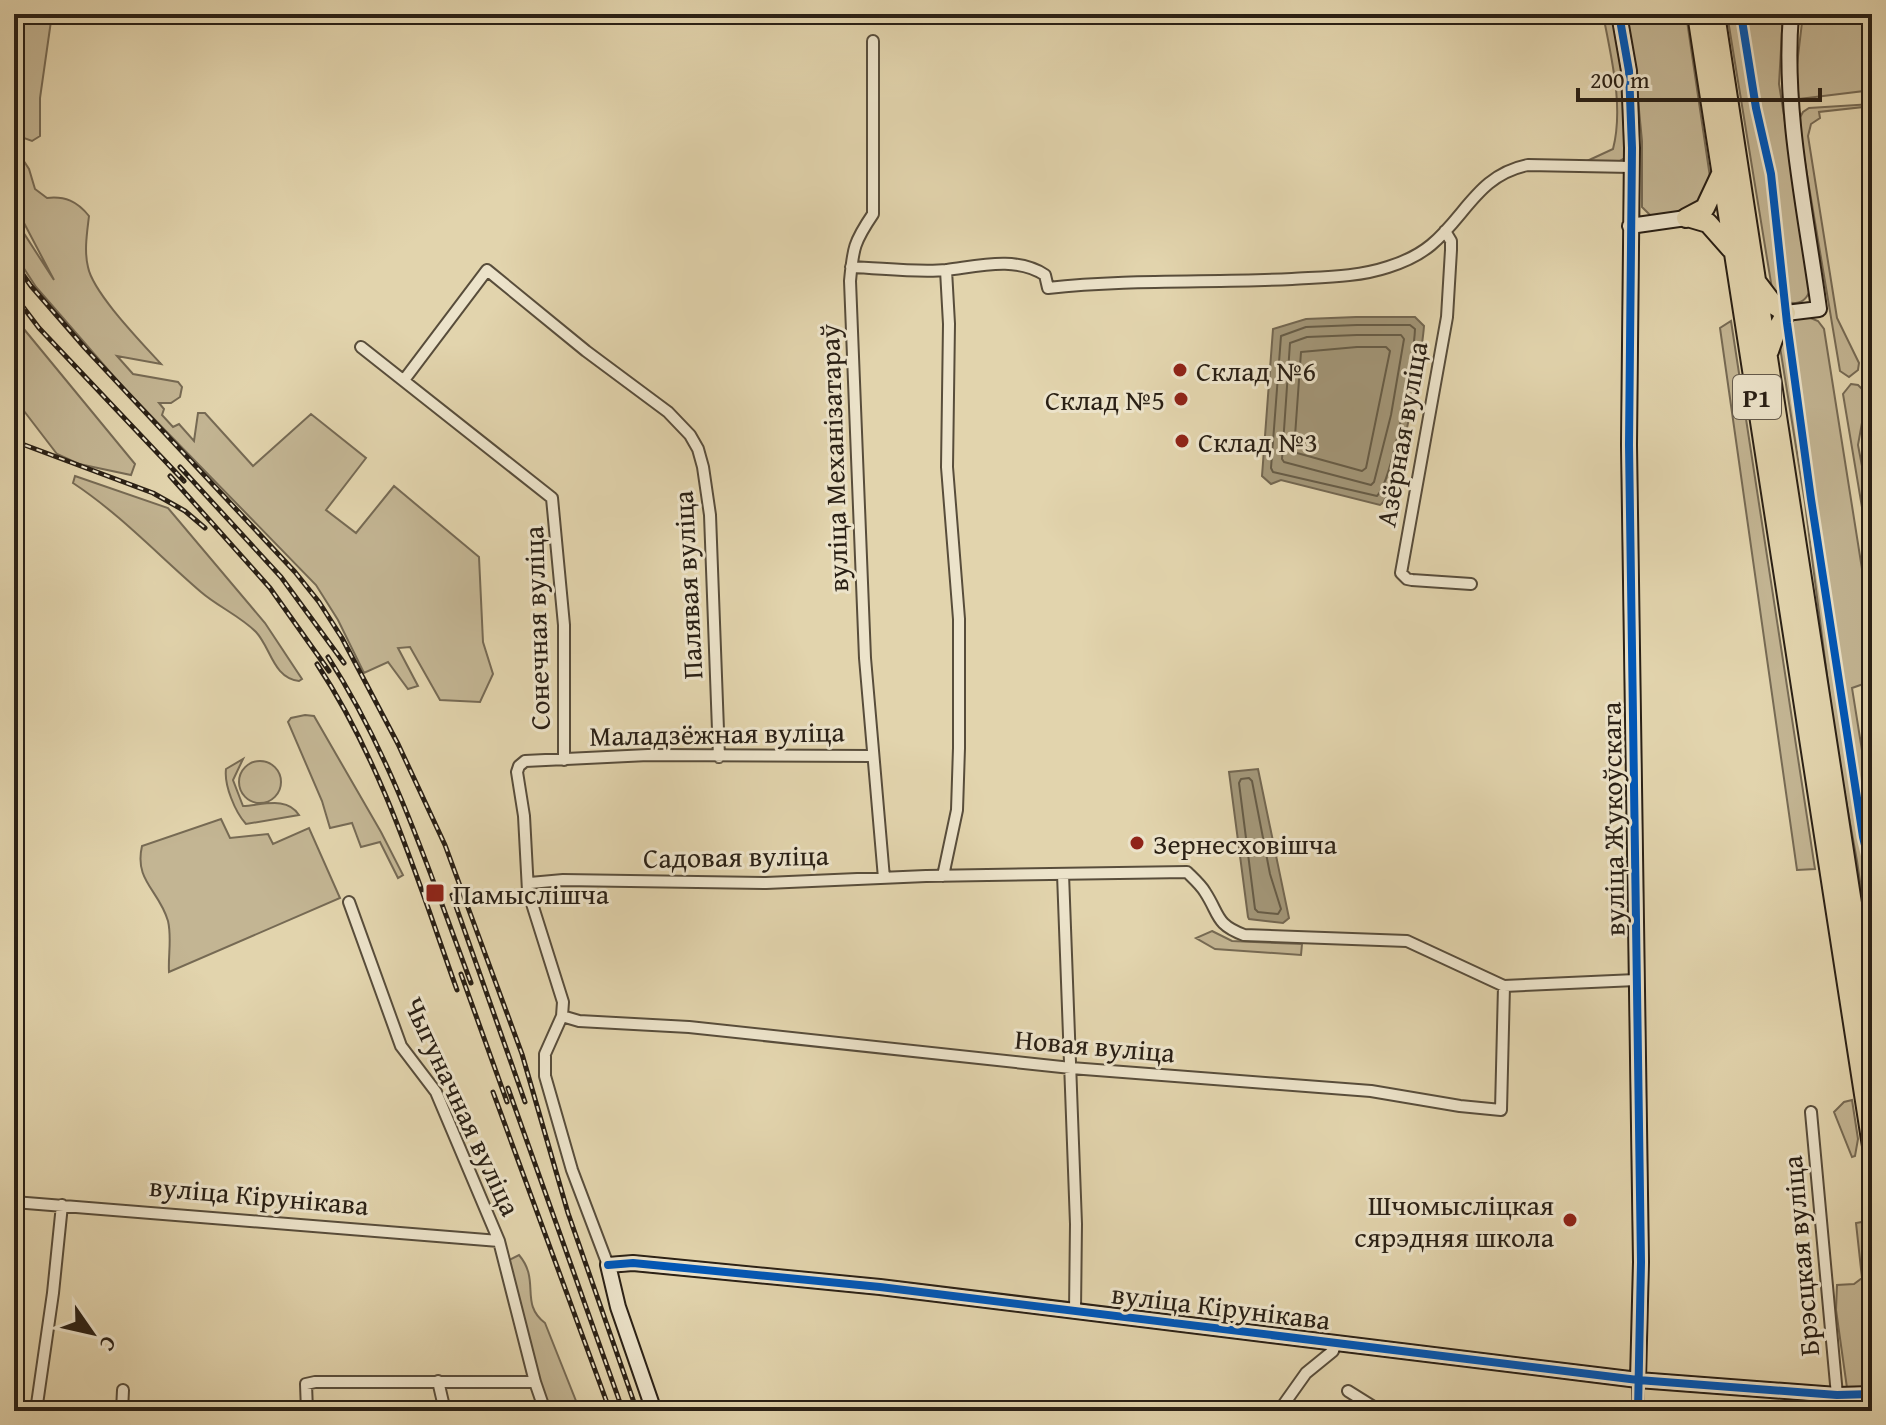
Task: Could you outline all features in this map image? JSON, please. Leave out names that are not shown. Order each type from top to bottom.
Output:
[{"type":"highway","name":"Р1","points":[[1697,14],[1872,1146]]},
{"type":"highway","name":"Р1","points":[[1715,14],[1872,1033]]},
{"type":"highway","points":[[1688,218],[1710,200],[1722,171]]},
{"type":"highway","points":[[1688,218],[1713,227],[1734,253]]},
{"type":"highway","points":[[1756,281],[1774,305],[1786,313],[1767,358]]},
{"type":"street","name":"вуліца Жукоўскага","points":[[1619,14],[1629,71],[1631,167],[1629,460],[1641,1262],[1638,1411]]},
{"type":"street","points":[[1786,313],[1819,309],[1790,108],[1787,71],[1791,14]]},
{"type":"street","name":"вуліца Механізатараў","points":[[873,41],[873,214],[856,238],[851,267],[865,658],[884,878]]},
{"type":"street","points":[[851,267],[946,270],[964,265],[1032,266],[1045,275],[1048,288],[1080,284],[1228,282],[1360,273],[1420,254],[1488,183],[1512,168],[1528,165],[1631,167]]},
{"type":"street","points":[[1630,226],[1688,218]]},
{"type":"street","name":"Азёрная вуліца","points":[[1445,231],[1451,241],[1447,317],[1401,573],[1412,580],[1471,584]]},
{"type":"street","name":"Палявая вуліца","points":[[404,380],[487,270],[586,351],[668,412],[690,435],[703,467],[710,515],[719,757]]},
{"type":"street","points":[[943,876],[957,810],[959,748],[959,619],[947,467],[949,324],[946,270]]},
{"type":"street","name":"Сонечная вуліца","points":[[361,347],[552,498],[564,625],[564,760]]},
{"type":"street","name":"Маладзёжная вуліца","points":[[530,883],[517,772],[525,761],[648,755],[872,756]]},
{"type":"street","name":"Садовая вуліца","points":[[530,883],[563,880],[766,883],[1187,872],[1204,890],[1217,919],[1228,929],[1244,935],[1407,941],[1504,986]]},
{"type":"street","points":[[1063,874],[1071,1068],[1075,1311]]},
{"type":"street","points":[[530,883],[528,891],[563,1002],[562,1016],[545,1054],[545,1076],[572,1170],[608,1265],[618,1307],[654,1411]]},
{"type":"street","name":"Чыгуначная вуліца","points":[[349,902],[401,1046],[436,1092],[499,1241],[545,1411]]},
{"type":"street","points":[[1504,986],[1636,980]]},
{"type":"street","name":"Новая вуліца","points":[[562,1016],[579,1021],[689,1027],[1071,1068],[1371,1091],[1501,1110],[1504,986]]},
{"type":"street","name":"Брэсцкая вуліца","points":[[1811,1112],[1833,1395]]},
{"type":"street","name":"вуліца Кірунікава","points":[[14,1202],[499,1241]]},
{"type":"street","points":[[36,1411],[62,1205]]},
{"type":"street","name":"вуліца Кірунікава","points":[[608,1265],[640,1263],[880,1287],[1638,1380],[1833,1395],[1872,1394]]},
{"type":"street","points":[[1279,1411],[1306,1373],[1333,1351],[1336,1342]]},
{"type":"street","points":[[438,1381],[445,1411]]},
{"type":"street","points":[[307,1411],[306,1384],[315,1382],[535,1382]]},
{"type":"street","points":[[122,1411],[123,1390]]},
{"type":"street","points":[[1348,1391],[1380,1411]]},
{"type":"shaded area","points":[[14,14],[52,14],[40,98],[40,136],[32,141],[21,137],[14,125]]},
{"type":"shaded area","points":[[1603,14],[1614,14],[1623,60],[1626,157],[1618,162],[1587,161],[1613,149],[1616,133],[1617,99]]},
{"type":"shaded area","points":[[1625,14],[1686,14],[1710,177],[1695,210],[1651,216],[1642,207],[1642,141]]},
{"type":"shaded area","points":[[1727,14],[1783,14],[1779,84],[1811,287],[1801,302],[1790,303],[1773,295]]},
{"type":"shaded area","points":[[1803,14],[1872,14],[1872,90],[1799,99],[1794,90]]},
{"type":"shaded area","points":[[1872,104],[1819,112],[1820,118],[1811,124],[1808,136],[1837,318],[1859,363],[1858,370],[1849,377],[1840,371],[1798,121],[1809,108]]},
{"type":"shaded area","points":[[14,146],[29,169],[35,189],[47,198],[70,201],[89,216],[86,255],[92,278],[119,317],[161,364],[117,356],[133,374],[178,382],[182,387],[180,397],[171,403],[159,403],[164,409],[162,415],[173,427],[179,424],[194,441],[198,413],[205,413],[253,466],[311,414],[366,458],[326,510],[356,533],[394,486],[479,557],[483,642],[493,674],[480,702],[440,700],[410,647],[398,648],[418,686],[408,689],[388,662],[364,673],[338,620],[316,585],[123,387],[36,287],[14,253],[14,218],[54,280],[14,204]]},
{"type":"shaded area","points":[[14,317],[135,464],[131,475],[79,464],[57,454],[14,398]]},
{"type":"shaded area","points":[[1808,317],[1818,321],[1824,329],[1872,632],[1872,681],[1852,688],[1872,813],[1872,964],[1836,746],[1805,503],[1779,341],[1792,320]]},
{"type":"shaded area","points":[[1731,321],[1815,869],[1797,870],[1720,328]]},
{"type":"shaded area","points":[[1851,384],[1862,389],[1865,406],[1858,445],[1872,519],[1872,567],[1843,394]]},
{"type":"shaded area","points":[[75,476],[168,508],[265,623],[302,679],[290,679],[283,674],[256,632],[201,592],[123,521],[73,483]]},
{"type":"shaded area","points":[[314,716],[381,832],[403,875],[398,878],[380,842],[361,847],[352,823],[330,828],[322,801],[288,722],[291,718]]},
{"type":"shaded area","points":[[243,759],[233,780],[243,806],[266,803],[288,805],[299,815],[246,824],[231,798],[226,775],[226,769]]},
{"type":"shaded area","points":[[260,761],[275,767],[281,782],[275,797],[260,803],[245,797],[239,782],[245,767]]},
{"type":"shaded area","points":[[221,819],[230,838],[268,834],[273,844],[309,828],[340,898],[169,972],[168,921],[144,877],[140,858],[142,846]]},
{"type":"shaded area","points":[[1212,931],[1232,941],[1302,944],[1301,955],[1215,949],[1196,938]]},
{"type":"shaded area","points":[[1852,1100],[1858,1139],[1855,1156],[1852,1157],[1834,1112],[1844,1102]]},
{"type":"shaded area","points":[[1862,1222],[1868,1255],[1872,1259],[1872,1387],[1847,1388],[1836,1310],[1837,1285],[1854,1284],[1862,1278],[1856,1223]]},
{"type":"shaded area","points":[[519,1255],[529,1274],[533,1308],[545,1323],[580,1411],[549,1411],[512,1283],[509,1260]]},
{"type":"water","points":[[1415,317],[1424,326],[1402,450],[1395,476],[1380,505],[1281,480],[1271,484],[1262,476],[1273,329],[1306,319]]},
{"type":"water","points":[[1258,769],[1289,918],[1283,923],[1248,917],[1229,772]]},
{"type":"railway","points":[[14,262],[85,348],[295,572],[342,638],[398,744],[445,845],[522,1054],[568,1213],[637,1411]]},
{"type":"railway","points":[[14,295],[39,328],[184,481]]},
{"type":"railway","points":[[14,441],[153,493],[185,511],[205,528]]},
{"type":"railway","points":[[180,467],[281,577],[344,663]]},
{"type":"railway","points":[[170,476],[270,588],[329,671]]},
{"type":"railway","points":[[328,657],[391,775],[471,983]]},
{"type":"railway","points":[[317,664],[380,782],[413,864],[457,990]]},
{"type":"railway","points":[[452,895],[525,1102]]},
{"type":"railway","points":[[461,974],[507,1102]]},
{"type":"railway","points":[[508,1088],[623,1411]]},
{"type":"railway","points":[[493,1092],[610,1411]]},
{"type":"cycle path","points":[[1619,14],[1629,71],[1632,148],[1629,445],[1641,1262],[1638,1411]]},
{"type":"cycle path","points":[[1741,14],[1756,108],[1771,174],[1811,499],[1863,837],[1872,874]]},
{"type":"cycle path","points":[[608,1265],[633,1263],[880,1287],[1638,1380],[1837,1395],[1872,1394]]},
{"type":"place","name":"Склад №6","points":[[1180,370]]},
{"type":"place","name":"Склад №5","points":[[1181,399]]},
{"type":"place","name":"Склад №3","points":[[1182,441]]},
{"type":"place","name":"Зернесховішча","points":[[1137,843]]},
{"type":"place","name":"Памыслішча","points":[[435,893]]},
{"type":"place","name":"Шчомысліцкая сярэдняя школа","points":[[1570,1220]]}]
